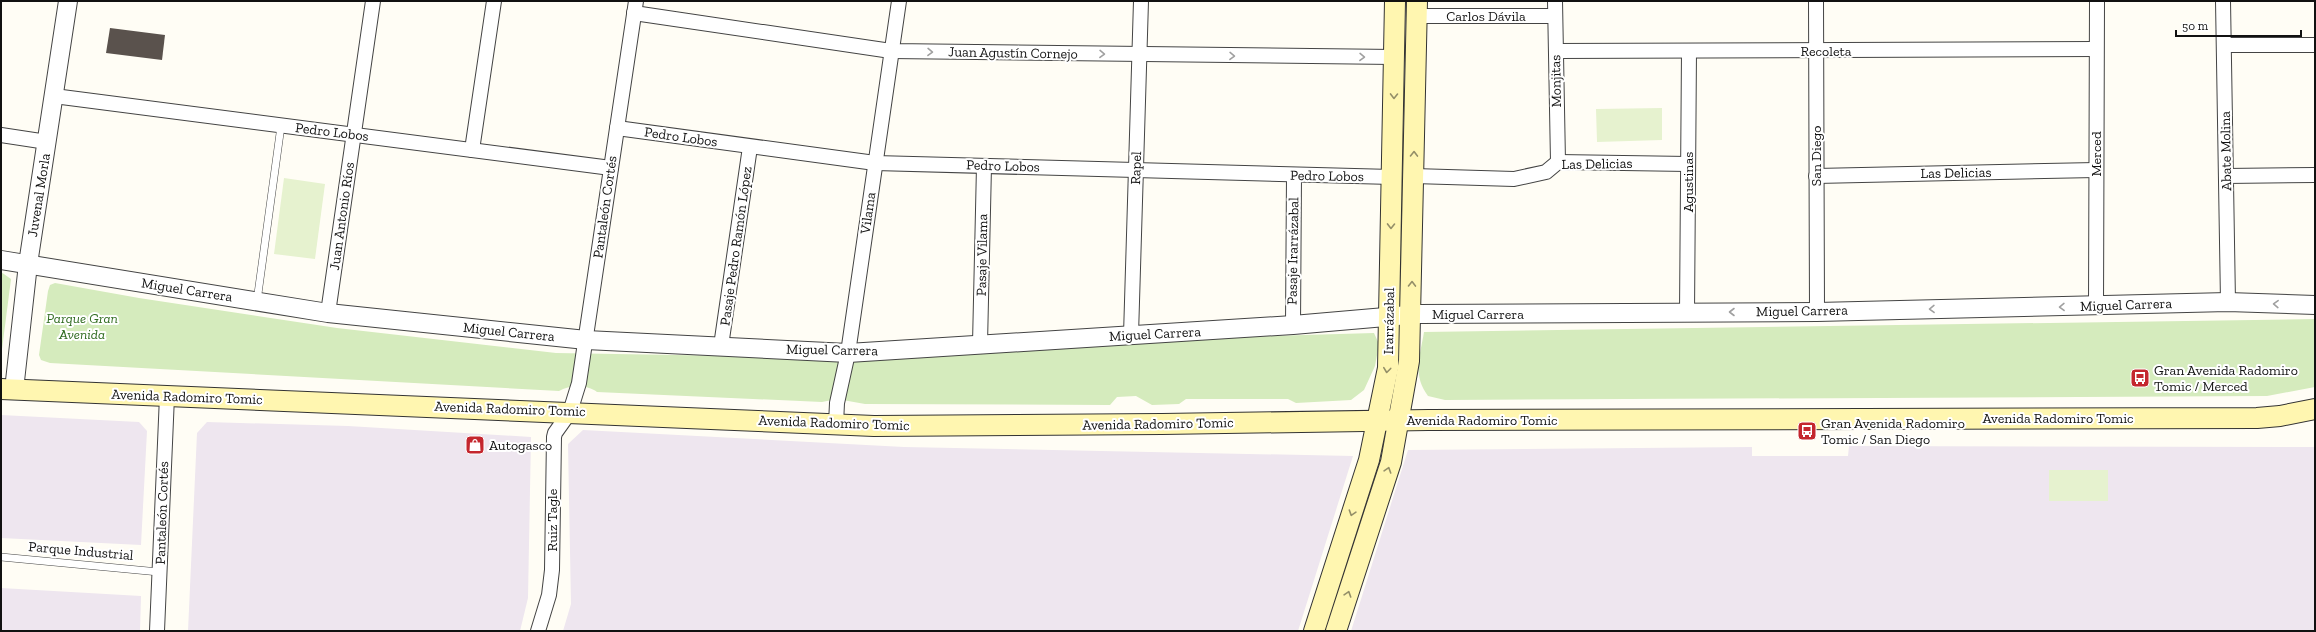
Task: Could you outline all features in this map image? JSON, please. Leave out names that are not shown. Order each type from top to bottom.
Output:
[{"type":"main road","name":"Irarrázabal","points":[[1314,631],[1369,460],[1388,368],[1395,1]]},
{"type":"main road","name":"Irarrázabal","points":[[1336,631],[1391,462],[1400,421],[1410,361],[1417,8]]},
{"type":"main road","name":"Avenida Radomiro Tomic","points":[[7,389],[914,426],[1378,421],[2258,418],[2280,416],[2315,409]]},
{"type":"street","name":"Juvenal Morla","points":[[7,389],[28,264],[68,1]]},
{"type":"street","name":"Juan Antonio Ríos","points":[[328,313],[373,1]]},
{"type":"street","points":[[472,150],[494,1]]},
{"type":"street","name":"Vilama","points":[[836,424],[837,403],[848,353],[899,1]]},
{"type":"street","name":"Rapel","points":[[1131,335],[1141,1]]},
{"type":"street","name":"Monjitas","points":[[1555,1],[1558,162]]},
{"type":"street","name":"San Diego","points":[[1816,1],[1817,312]]},
{"type":"street","name":"Merced","points":[[2096,306],[2097,1]]},
{"type":"street","name":"Abate Molina","points":[[2223,1],[2228,302]]},
{"type":"street","name":"Juan Agustín Cornejo","points":[[635,7],[892,52],[1394,57]]},
{"type":"street","name":"Pantaleón Cortés","points":[[570,412],[579,383],[586,340],[635,7]]},
{"type":"street","name":"Carlos Dávila","points":[[1417,8],[1555,16]]},
{"type":"street","points":[[2224,46],[2315,45]]},
{"type":"street","name":"Recoleta","points":[[1556,50],[1816,52],[2096,49]]},
{"type":"street","name":"Agustinas","points":[[1688,312],[1689,51]]},
{"type":"street","name":"Pedro Lobos","points":[[54,96],[611,168]]},
{"type":"street","name":"Pedro Lobos","points":[[617,128],[875,163],[1294,176],[1392,177]]},
{"type":"street","points":[[1,135],[47,142]]},
{"type":"street","name":"Pasaje Pedro Ramón López","points":[[721,346],[750,147]]},
{"type":"street","name":"Las Delicias","points":[[1414,176],[1514,179],[1546,172],[1558,162],[1688,164]]},
{"type":"street","name":"Pasaje Vilama","points":[[980,344],[984,166]]},
{"type":"street","name":"Las Delicias","points":[[1816,176],[2096,170]]},
{"type":"street","points":[[2226,176],[2315,175]]},
{"type":"street","name":"Pasaje Irarrázabal","points":[[1293,325],[1294,176]]},
{"type":"street","name":"Miguel Carrera","points":[[1,260],[328,313],[586,340],[848,353],[1293,325],[1412,315],[1817,312],[2228,302],[2315,305]]},
{"type":"street","name":"Pantaleón Cortés","points":[[157,631],[167,396]]},
{"type":"street","name":"Ruiz Tagle","points":[[538,631],[549,595],[552,570],[552,448],[555,433],[570,412]]},
{"type":"lane","points":[[257,302],[281,126]]},
{"type":"lane","name":"Parque Industrial","points":[[1,557],[159,572]]},
{"type":"shaded area","points":[[1,415],[139,422],[147,431],[141,545],[1,538]]},
{"type":"shaded area","points":[[207,422],[348,426],[531,437],[528,598],[520,631],[188,631],[197,433]]},
{"type":"shaded area","points":[[583,430],[904,447],[1353,456],[1298,631],[563,631],[571,604],[568,444]]},
{"type":"shaded area","points":[[1849,446],[2315,447],[2315,631],[1351,631],[1408,450],[1752,447],[1752,456],[1848,456]]},
{"type":"shaded area","points":[[1,588],[141,596],[140,631],[1,631]]},
{"type":"green space","points":[[1662,108],[1662,140],[1597,142],[1596,109]]},
{"type":"green space","points":[[284,178],[325,184],[315,259],[274,254]]},
{"type":"green space","name":"Parque Gran Avenida","points":[[1,272],[11,279],[1,357]]},
{"type":"green space","name":"Parque Gran Avenida","points":[[55,283],[139,298],[337,328],[556,353],[849,358],[1131,340],[1374,333],[1379,344],[1375,366],[1364,390],[1351,400],[1296,403],[1288,399],[1186,399],[1179,404],[1152,405],[1136,396],[1117,397],[1110,405],[865,404],[837,399],[822,402],[597,392],[593,389],[578,386],[559,391],[50,363],[41,360],[39,355],[48,291],[50,285]]},
{"type":"green space","points":[[2315,319],[2315,387],[2267,396],[1445,400],[1428,396],[1420,380],[1418,365],[1424,332]]},
{"type":"green space","points":[[2049,470],[2108,470],[2108,501],[2049,501]]},
{"type":"building","points":[[110,28],[165,35],[162,60],[106,53]]},
{"type":"place","name":"Gran Avenida Radomiro Tomic / Merced","points":[[2140,378]]},
{"type":"place","name":"Gran Avenida Radomiro Tomic / San Diego","points":[[1807,431]]},
{"type":"place","name":"Autogasco","points":[[475,445]]}]
